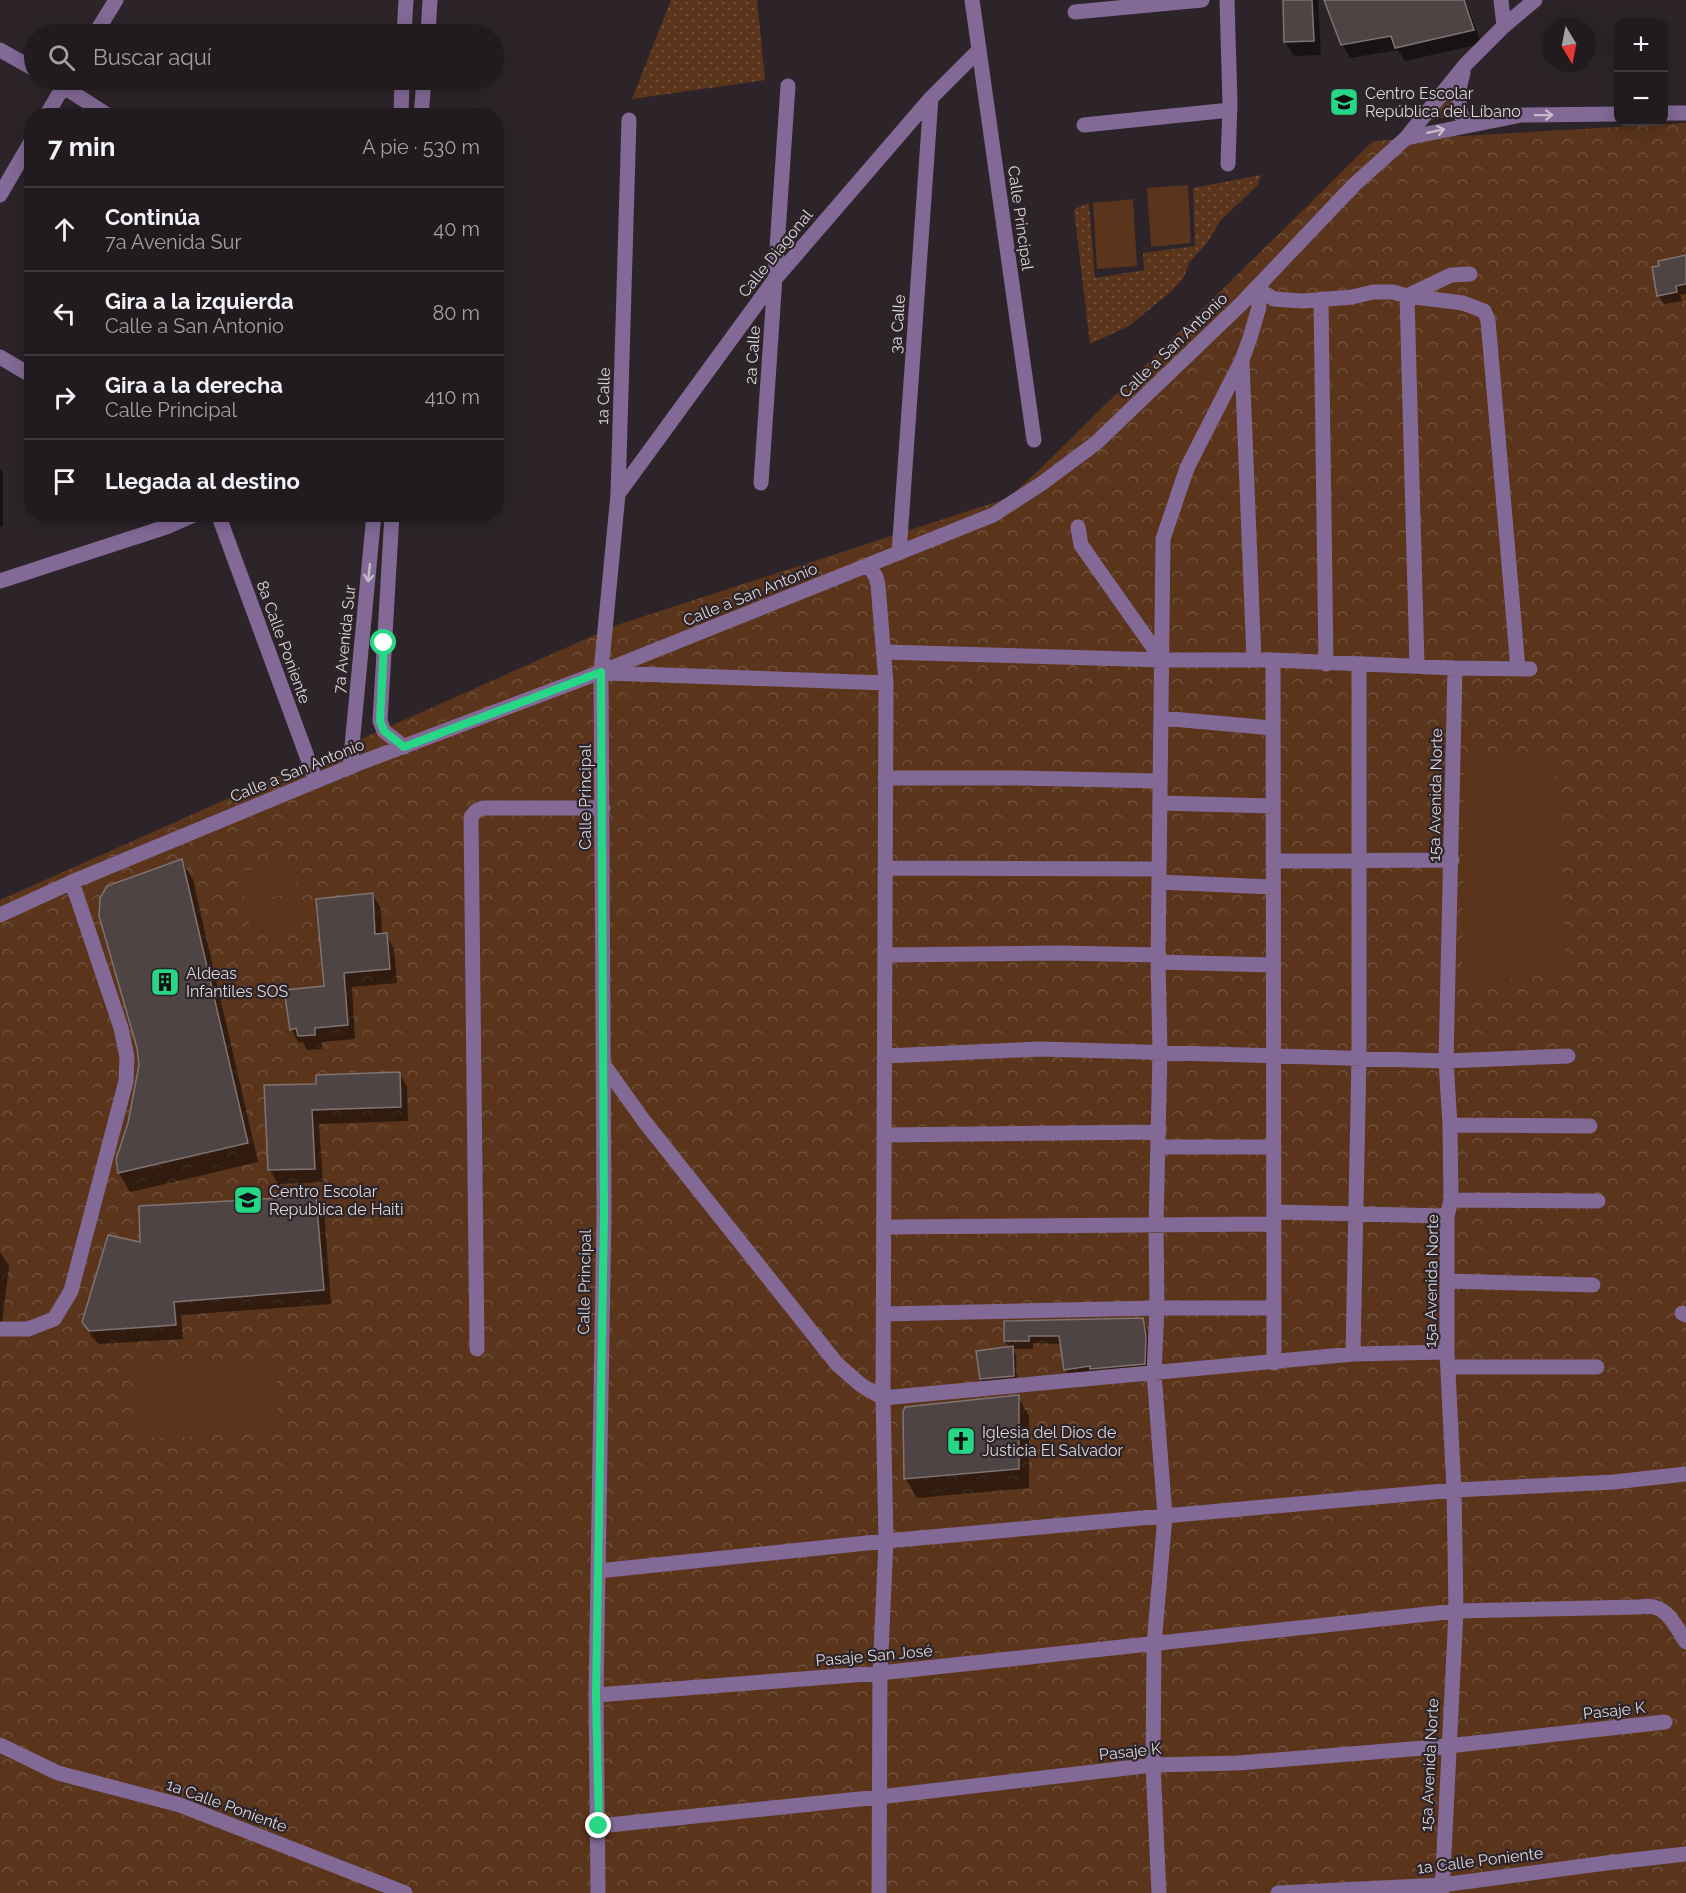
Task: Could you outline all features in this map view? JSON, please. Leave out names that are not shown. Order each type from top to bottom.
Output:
[{"type":"street","points":[[101,24],[116,0]]},
{"type":"street","points":[[405,24],[406,0]]},
{"type":"street","points":[[429,24],[430,0]]},
{"type":"street","name":"Calle Principal","points":[[972,0],[1034,440]]},
{"type":"street","points":[[1075,12],[1202,0]]},
{"type":"street","points":[[1227,0],[1230,110],[1228,164]]},
{"type":"street","points":[[1501,0],[1504,26]]},
{"type":"street","name":"Calle a San Antonio","points":[[0,915],[72,882],[350,767],[601,672],[993,515],[1041,484],[1087,450],[1232,313],[1354,185],[1406,138],[1466,64],[1504,26],[1535,0]]},
{"type":"street","points":[[0,50],[24,63]]},
{"type":"street","name":"Calle Diagonal","points":[[618,494],[775,279],[931,98],[979,50]]},
{"type":"street","points":[[1465,125],[1459,111],[1457,97],[1466,64]]},
{"type":"street","name":"2a Calle","points":[[762,483],[788,86]]},
{"type":"street","points":[[49,108],[57,90]]},
{"type":"street","points":[[73,90],[98,108]]},
{"type":"street","points":[[401,108],[402,90]]},
{"type":"street","points":[[422,108],[423,90]]},
{"type":"street","name":"3a Calle","points":[[899,553],[931,98]]},
{"type":"street","points":[[1084,125],[1230,110]]},
{"type":"street","points":[[1668,113],[1686,113]]},
{"type":"street","points":[[1406,138],[1522,115],[1614,114]]},
{"type":"street","name":"1a Calle","points":[[601,672],[618,494],[629,120]]},
{"type":"street","points":[[0,195],[24,154]]},
{"type":"street","points":[[1407,296],[1451,275],[1470,274]]},
{"type":"street","points":[[884,652],[1162,660],[1274,660],[1417,665],[1455,669],[1524,669],[1488,320],[1484,311],[1463,303],[1407,296],[1393,291],[1303,301],[1274,299],[1256,288]]},
{"type":"street","points":[[1159,1893],[1153,1765],[1154,1645],[1165,1516],[1154,1372],[1160,1052],[1159,876],[1163,539],[1187,468],[1242,360],[1259,307],[1256,288]]},
{"type":"street","points":[[1407,296],[1417,665]]},
{"type":"street","points":[[1321,299],[1326,663]]},
{"type":"street","points":[[0,357],[24,371]]},
{"type":"street","points":[[1242,360],[1254,660]]},
{"type":"street","points":[[0,581],[178,522]]},
{"type":"street","name":"8a Calle Poniente","points":[[222,522],[316,781]]},
{"type":"street","name":"7a Avenida Sur","points":[[350,767],[373,522]]},
{"type":"street","points":[[392,522],[380,721],[384,731],[404,747]]},
{"type":"street","points":[[1078,527],[1081,545],[1162,660]]},
{"type":"street","points":[[869,566],[878,585],[886,683],[883,1398],[886,1541],[880,1673],[879,1893]]},
{"type":"street","points":[[1274,660],[1274,1363]]},
{"type":"street","points":[[1353,1354],[1359,1057],[1359,664]]},
{"type":"street","name":"15a Avenida Norte","points":[[1442,1889],[1456,1611],[1454,1490],[1448,1359],[1447,1216],[1451,1200],[1446,1061],[1455,669]]},
{"type":"street","points":[[601,672],[886,683]]},
{"type":"street","name":"Calle Principal","points":[[598,1893],[596,1695],[603,1280],[601,672]]},
{"type":"street","points":[[1161,718],[1273,728]]},
{"type":"street","points":[[885,778],[1008,777],[1160,781]]},
{"type":"street","points":[[1160,803],[1273,806]]},
{"type":"street","points":[[477,1349],[471,817],[476,810],[483,808],[603,808]]},
{"type":"street","points":[[1273,861],[1452,860]]},
{"type":"street","points":[[885,867],[1159,876],[1273,887]]},
{"type":"street","points":[[0,1329],[28,1329],[54,1319],[70,1291],[126,1081],[127,1057],[121,1028],[72,882]]},
{"type":"street","points":[[885,955],[1058,953],[1274,966]]},
{"type":"street","points":[[885,1056],[1041,1049],[1446,1061],[1568,1056]]},
{"type":"street","points":[[603,1065],[644,1121],[837,1364],[861,1385],[883,1398],[1353,1354],[1597,1367]]},
{"type":"street","points":[[1450,1125],[1590,1126]]},
{"type":"street","points":[[885,1135],[1159,1139],[1274,1147]]},
{"type":"street","points":[[1451,1200],[1598,1201]]},
{"type":"street","points":[[884,1227],[1156,1225],[1355,1214],[1447,1216]]},
{"type":"street","points":[[1448,1281],[1593,1285]]},
{"type":"street","points":[[884,1314],[1274,1308]]},
{"type":"street","points":[[598,1571],[886,1541],[1454,1490],[1614,1482],[1686,1474]]},
{"type":"street","name":"Pasaje San José","points":[[596,1695],[880,1673],[1456,1611],[1652,1605],[1666,1612],[1686,1642]]},
{"type":"street","name":"Pasaje K","points":[[599,1826],[879,1797],[1153,1765],[1238,1763],[1448,1746],[1665,1722]]},
{"type":"street","name":"1a Calle Poniente","points":[[0,1745],[58,1773],[180,1805],[405,1893]]},
{"type":"street","name":"1a Calle Poniente","points":[[1278,1893],[1442,1889],[1686,1854]]},
{"type":"green space","points":[[671,0],[757,0],[765,80],[632,99]]},
{"type":"green space","points":[[1453,92],[1457,114],[1421,123]]},
{"type":"green space","points":[[1686,123],[1686,1893],[0,1893],[0,900],[617,625],[1008,498],[1373,141],[1668,126],[1668,124]]},
{"type":"green space","points":[[1261,175],[1257,186],[1221,220],[1207,243],[1189,263],[1184,277],[1173,290],[1129,326],[1090,344],[1074,209],[1089,203],[1095,278],[1144,270],[1143,253],[1195,246],[1193,188]]},
{"type":"green space","points":[[1188,185],[1191,243],[1151,247],[1147,188]]},
{"type":"green space","points":[[1133,199],[1137,266],[1097,269],[1093,203]]},
{"type":"green space","points":[[1555,752],[1567,970],[1462,987],[1464,753]]},
{"type":"green space","points":[[293,864],[298,894],[245,900],[240,871]]},
{"type":"green space","points":[[299,895],[304,925],[251,933],[246,903]]},
{"type":"green space","points":[[276,1358],[279,1432],[136,1439],[133,1363]]},
{"type":"building","points":[[1283,0],[1312,0],[1314,41],[1284,42]]},
{"type":"building","points":[[1324,0],[1464,0],[1474,30],[1395,48],[1391,36],[1341,45]]},
{"type":"building","points":[[1686,255],[1686,284],[1676,286],[1677,292],[1657,296],[1652,267],[1659,266],[1658,261]]},
{"type":"building","name":"Aldeas Infantiles SOS","points":[[182,859],[248,1143],[118,1173],[116,1159],[128,1123],[139,1065],[137,1048],[99,916],[100,898],[107,886]]},
{"type":"building","points":[[373,893],[375,934],[387,933],[390,969],[344,973],[348,1025],[315,1028],[315,1035],[298,1036],[296,1028],[290,1030],[284,990],[324,986],[316,899]]},
{"type":"building","points":[[400,1072],[401,1107],[312,1110],[315,1169],[268,1170],[264,1085],[316,1084],[316,1075]]},
{"type":"building","points":[[316,1196],[324,1290],[174,1302],[176,1325],[89,1331],[82,1322],[108,1235],[140,1242],[139,1206]]},
{"type":"building","points":[[1143,1318],[1146,1336],[1145,1364],[1090,1369],[1090,1366],[1064,1370],[1059,1336],[1029,1336],[1029,1341],[1004,1341],[1004,1321]]},
{"type":"building","points":[[1013,1346],[1014,1376],[980,1379],[976,1351]]},
{"type":"building","name":"Iglesia del Dios de Justicia El Salvador","points":[[1019,1395],[1019,1469],[904,1479],[903,1412],[905,1407]]},
{"type":"place","name":"Centro Escolar República del Líbano","points":[[1344,102]]},
{"type":"place","name":"Aldeas Infantiles SOS","points":[[165,982]]},
{"type":"place","name":"Centro Escolar Republica de Haiti","points":[[248,1200]]},
{"type":"place","name":"Iglesia del Dios de Justicia El Salvador","points":[[961,1441]]},
{"type":"route","points":[[384,643],[380,721],[384,731],[404,747],[601,672],[604,1214],[596,1695],[599,1826]]}]
